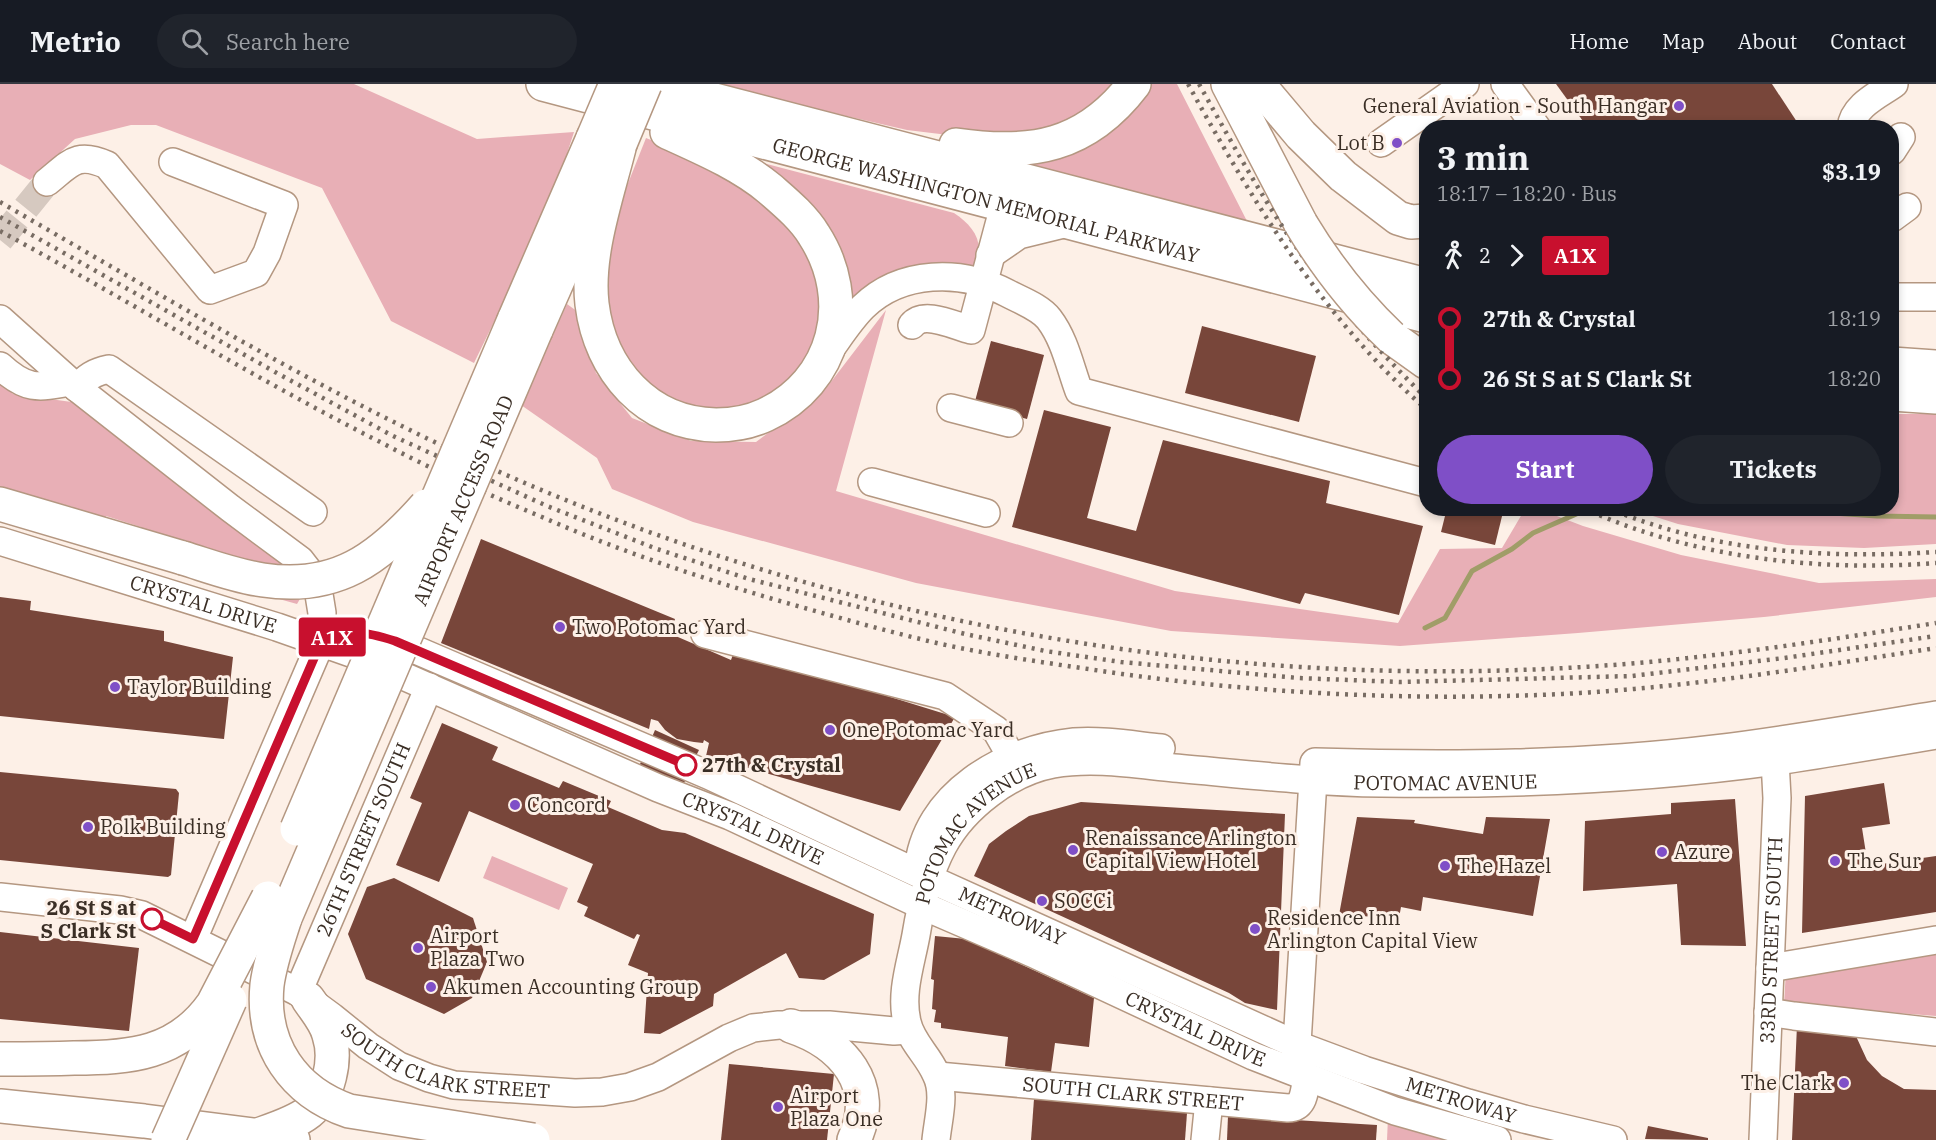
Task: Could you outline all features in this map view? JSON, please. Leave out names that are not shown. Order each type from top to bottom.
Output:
[{"type":"main road","name":"AIRPORT ACCESS ROAD","points":[[607,141],[616,84]]},
{"type":"main road","name":"AIRPORT ACCESS ROAD","points":[[277,908],[525,325],[607,141],[645,84]]},
{"type":"main road","name":"GEORGE WASHINGTON MEMORIAL PARKWAY","points":[[653,84],[826,128],[1012,193],[1069,223],[1419,314]]},
{"type":"main road","points":[[826,128],[995,150],[1040,147],[1064,140],[1094,125],[1123,98],[1134,84]]},
{"type":"main road","points":[[1228,84],[1301,224],[1341,284],[1391,337],[1419,357]]},
{"type":"main road","points":[[1258,84],[1301,135],[1343,176],[1398,218],[1411,222],[1419,221]]},
{"type":"main road","points":[[554,87],[665,131],[725,160],[768,188],[802,219],[814,235],[831,272],[835,290],[835,323],[828,354],[806,385],[764,416],[726,425],[690,423],[653,408],[636,395],[611,364],[602,346],[592,303],[593,263],[607,141]]},
{"type":"main road","name":"GEORGE WASHINGTON MEMORIAL PARKWAY","points":[[554,87],[1012,193],[1419,283]]},
{"type":"main road","name":"AIRPORT ACCESS ROAD","points":[[277,908],[443,487],[525,325]]},
{"type":"main road","points":[[1899,364],[1936,367]]},
{"type":"main road","points":[[1899,394],[1936,397]]},
{"type":"main road","points":[[1899,410],[1936,411]]},
{"type":"main road","points":[[0,504],[248,577],[276,581],[305,581],[331,576],[357,565],[384,549],[398,537],[443,487]]},
{"type":"main road","points":[[0,1059],[129,1056],[158,1048],[182,1036],[204,1017],[277,908]]},
{"type":"main road","points":[[168,1140],[243,971],[277,908]]},
{"type":"main road","points":[[191,1140],[277,908]]},
{"type":"main road","points":[[277,908],[267,986],[268,1014],[277,1051],[288,1070],[306,1089],[326,1102],[349,1111],[532,1140]]},
{"type":"main road","points":[[258,1135],[306,1114],[317,1104],[326,1087],[332,1061],[332,1045],[326,1025],[303,996]]},
{"type":"main road","points":[[791,1026],[826,1041],[836,1049],[852,1070],[862,1102],[860,1125],[854,1140]]},
{"type":"main road","points":[[0,1106],[292,1140]]},
{"type":"street","points":[[1381,144],[1465,84]]},
{"type":"street","points":[[1505,84],[1531,120]]},
{"type":"street","points":[[1852,120],[1860,108],[1894,84]]},
{"type":"street","points":[[46,182],[75,160],[92,158],[107,165],[210,290],[256,273],[267,253],[284,205],[173,162]]},
{"type":"street","points":[[912,325],[914,322],[926,319],[971,330],[990,255],[1012,193]]},
{"type":"street","points":[[990,255],[1019,235],[1069,223]]},
{"type":"street","points":[[828,354],[862,308],[883,291],[907,281],[934,277],[983,282],[1005,291],[1047,316],[1062,342],[1078,391],[1419,481]]},
{"type":"street","points":[[1899,297],[1936,297]]},
{"type":"street","points":[[0,319],[73,385],[300,560],[317,582],[322,613],[321,642],[193,939]]},
{"type":"street","points":[[0,366],[14,380],[38,388],[73,385],[87,376],[109,369],[314,512]]},
{"type":"street","points":[[951,408],[1009,423]]},
{"type":"street","points":[[872,482],[986,513]]},
{"type":"street","name":"CRYSTAL DRIVE","points":[[0,541],[351,653],[658,788],[730,816],[921,905],[1032,952],[1233,1047],[1395,1111],[1497,1140]]},
{"type":"street","name":"METROWAY","points":[[321,642],[344,633],[362,632],[395,641],[708,775],[923,876],[1298,1046],[1399,1082],[1468,1103],[1613,1140]]},
{"type":"street","points":[[705,634],[945,696],[996,730],[1015,766]]},
{"type":"street","name":"26TH STREET SOUTH","points":[[303,996],[429,687]]},
{"type":"street","name":"POTOMAC AVENUE","points":[[1775,751],[1936,715]]},
{"type":"street","name":"POTOMAC AVENUE","points":[[909,1030],[905,1011],[906,990],[921,905],[923,876],[955,828],[1015,766],[1099,762],[1313,771],[1560,761],[1714,749],[1775,751],[1936,735]]},
{"type":"street","name":"33RD STREET SOUTH","points":[[1762,1140],[1778,798],[1775,751]]},
{"type":"street","name":"SOUTH CLARK STREET","points":[[938,1076],[1293,1108],[1302,1101],[1298,1046],[1313,771]]},
{"type":"street","name":"SOUTH CLARK STREET","points":[[0,897],[136,913],[193,939],[303,996],[379,1054],[399,1066],[454,1085],[561,1093],[602,1092],[630,1087],[664,1074],[741,1033],[767,1026],[829,1025],[894,1031],[909,1030]]},
{"type":"street","points":[[1770,968],[1936,940]]},
{"type":"street","points":[[1768,1012],[1936,1032]]},
{"type":"street","points":[[909,1030],[938,1076],[941,1102],[936,1140]]},
{"type":"street","points":[[1205,1140],[1209,1101]]},
{"type":"shaded area","points":[[0,84],[354,84],[477,139],[574,132],[549,209],[474,363],[391,321],[322,188],[156,125],[131,125],[75,139],[30,180],[0,164]]},
{"type":"shaded area","points":[[708,84],[1118,84],[1075,122],[1006,142],[907,130]]},
{"type":"shaded area","points":[[1145,84],[1177,84],[1249,225],[962,154],[1012,157]]},
{"type":"shaded area","points":[[646,138],[719,167],[775,206],[815,251],[827,324],[804,373],[760,408],[706,418],[656,398],[622,364],[604,319],[604,264],[619,206]]},
{"type":"shaded area","points":[[751,160],[954,213],[973,230],[979,245],[977,261],[972,269],[846,317]]},
{"type":"shaded area","points":[[567,304],[578,312],[596,373],[632,418],[691,441],[756,442],[824,391],[886,310],[836,491],[1175,591],[1398,623],[1440,549],[1502,548],[1521,516],[1557,516],[1681,555],[1819,583],[1936,579],[1936,597],[1764,617],[1400,646],[1171,631],[916,583],[693,522],[612,489],[597,458],[521,405]]},
{"type":"shaded area","points":[[0,381],[13,394],[79,403],[285,561],[304,592],[297,604],[221,583],[140,531],[141,527],[106,516],[104,521],[73,512],[73,507],[0,488]]},
{"type":"shaded area","points":[[1899,414],[1936,414],[1936,544],[1864,548],[1787,545],[1678,524],[1653,516],[1899,516]]},
{"type":"shaded area","points":[[492,856],[568,888],[559,910],[483,878]]},
{"type":"shaded area","points":[[1936,947],[1936,1016],[1784,1004],[1786,971]]},
{"type":"shaded area","points":[[1388,1117],[1457,1140],[1387,1140]]},
{"type":"building","name":"General Aviation - South Hangar","points":[[1556,84],[1772,84],[1796,120],[1582,120]]},
{"type":"building","points":[[1202,326],[1316,356],[1299,422],[1185,393]]},
{"type":"building","points":[[991,341],[1044,355],[1027,419],[974,405]]},
{"type":"building","points":[[1044,410],[1111,427],[1087,518],[1136,531],[1163,440],[1330,481],[1326,503],[1423,526],[1399,615],[1305,593],[1300,604],[1012,527]]},
{"type":"building","points":[[1445,516],[1502,516],[1495,545],[1441,532]]},
{"type":"building","points":[[481,539],[675,619],[671,634],[731,660],[735,649],[955,717],[900,811],[706,756],[709,743],[704,740],[703,743],[677,739],[658,721],[651,719],[649,729],[441,643]]},
{"type":"building","name":"Taylor Building","points":[[0,597],[31,601],[30,610],[164,631],[164,641],[233,657],[224,739],[0,716]]},
{"type":"building","points":[[442,723],[498,747],[492,760],[559,788],[563,781],[611,801],[608,807],[662,830],[685,833],[874,914],[870,954],[824,980],[799,978],[786,953],[714,994],[713,1006],[660,1034],[644,1033],[648,973],[628,965],[640,935],[637,934],[634,939],[584,916],[588,907],[577,902],[593,864],[469,811],[439,882],[396,865],[422,803],[410,798]]},
{"type":"building","points":[[655,730],[699,750],[693,762],[650,742]]},
{"type":"building","points":[[644,756],[687,776],[682,788],[638,768]]},
{"type":"building","name":"Polk Building","points":[[0,772],[176,789],[179,793],[171,875],[168,877],[0,860]]},
{"type":"building","name":"The Sur","points":[[1884,783],[1890,824],[1862,828],[1868,866],[1936,856],[1936,912],[1802,933],[1805,796]]},
{"type":"building","name":"Azure","points":[[1735,799],[1746,946],[1681,945],[1677,884],[1583,891],[1585,821],[1671,814],[1671,803]]},
{"type":"building","points":[[1081,802],[1285,814],[1277,1010],[1245,1003],[1229,993],[974,876],[989,844],[1006,831],[1029,816]]},
{"type":"building","name":"The Hazel","points":[[1357,817],[1415,820],[1414,823],[1483,834],[1486,817],[1550,819],[1533,916],[1423,897],[1421,911],[1401,907],[1399,918],[1339,915]]},
{"type":"building","name":"Airport Plaza Two","points":[[394,878],[473,918],[487,962],[472,998],[444,1014],[366,979],[348,934],[367,887]]},
{"type":"building","points":[[0,932],[139,948],[129,1031],[0,1019]]},
{"type":"building","points":[[935,936],[966,939],[1094,998],[1089,1047],[1055,1043],[1051,1072],[1005,1066],[1008,1037],[941,1028],[941,1023],[934,1022],[936,1010],[932,1009],[934,980],[931,979]]},
{"type":"building","name":"The Clark","points":[[1797,1025],[1855,1034],[1867,1060],[1882,1076],[1904,1089],[1936,1090],[1936,1140],[1792,1140]]},
{"type":"building","name":"Airport Plaza One","points":[[729,1064],[834,1074],[827,1140],[721,1140]]},
{"type":"building","points":[[1034,1099],[1187,1113],[1185,1140],[1031,1140]]},
{"type":"building","points":[[1228,1116],[1377,1125],[1376,1140],[1227,1140]]},
{"type":"building","points":[[1648,1126],[1708,1138],[1708,1140],[1645,1139]]},
{"type":"waterway","points":[[1425,628],[1445,618],[1472,571],[1512,549],[1533,533],[1572,516]]},
{"type":"waterway","points":[[1877,516],[1936,517]]},
{"type":"tunnel","points":[[0,240],[47,182]]},
{"type":"railway","points":[[1188,84],[1238,172],[1293,257],[1355,337],[1419,402]]},
{"type":"railway","points":[[1199,84],[1254,181],[1320,280],[1353,320],[1419,391]]},
{"type":"railway","points":[[0,202],[271,357],[409,430],[480,463],[551,494],[678,542],[807,583],[938,616],[1071,641],[1205,659],[1340,669],[1476,671],[1612,665],[1734,653],[1936,623]]},
{"type":"railway","points":[[0,217],[393,436],[547,506],[657,549],[749,579],[965,634],[1045,651],[1121,662],[1298,678],[1400,682],[1632,676],[1784,658],[1936,636]]},
{"type":"railway","points":[[0,231],[335,419],[482,491],[570,529],[685,572],[815,611],[941,644],[1122,674],[1232,687],[1341,694],[1451,697],[1561,694],[1655,687],[1749,676],[1936,648]]},
{"type":"railway","points":[[1603,516],[1668,539],[1756,558],[1846,565],[1936,563]]},
{"type":"railway","points":[[1629,516],[1688,534],[1769,549],[1853,554],[1936,552]]},
{"type":"bus line","name":"A1X","points":[[152,919],[193,939],[321,642],[344,633],[372,633],[416,649],[686,765]]},
{"type":"place","name":"General Aviation - South Hangar","points":[[1679,106]]},
{"type":"place","name":"Lot B","points":[[1397,143]]},
{"type":"place","name":"Two Potomac Yard","points":[[560,627]]},
{"type":"place","name":"Taylor Building","points":[[115,687]]},
{"type":"place","name":"One Potomac Yard","points":[[830,730]]},
{"type":"place","name":"27th & Crystal","points":[[686,765]]},
{"type":"place","name":"Concord","points":[[515,805]]},
{"type":"place","name":"Polk Building","points":[[88,827]]},
{"type":"place","name":"Renaissance Arlington Capital View Hotel","points":[[1073,850]]},
{"type":"place","name":"Azure","points":[[1662,852]]},
{"type":"place","name":"The Sur","points":[[1835,861]]},
{"type":"place","name":"The Hazel","points":[[1445,866]]},
{"type":"place","name":"SOCCi","points":[[1042,901]]},
{"type":"place","name":"26 St S at S Clark St","points":[[152,919]]},
{"type":"place","name":"Residence Inn Arlington Capital View","points":[[1255,929]]},
{"type":"place","name":"Airport Plaza Two","points":[[418,948]]},
{"type":"place","name":"Akumen Accounting Group","points":[[431,987]]},
{"type":"place","name":"The Clark","points":[[1844,1083]]},
{"type":"place","name":"Airport Plaza One","points":[[778,1107]]}]
